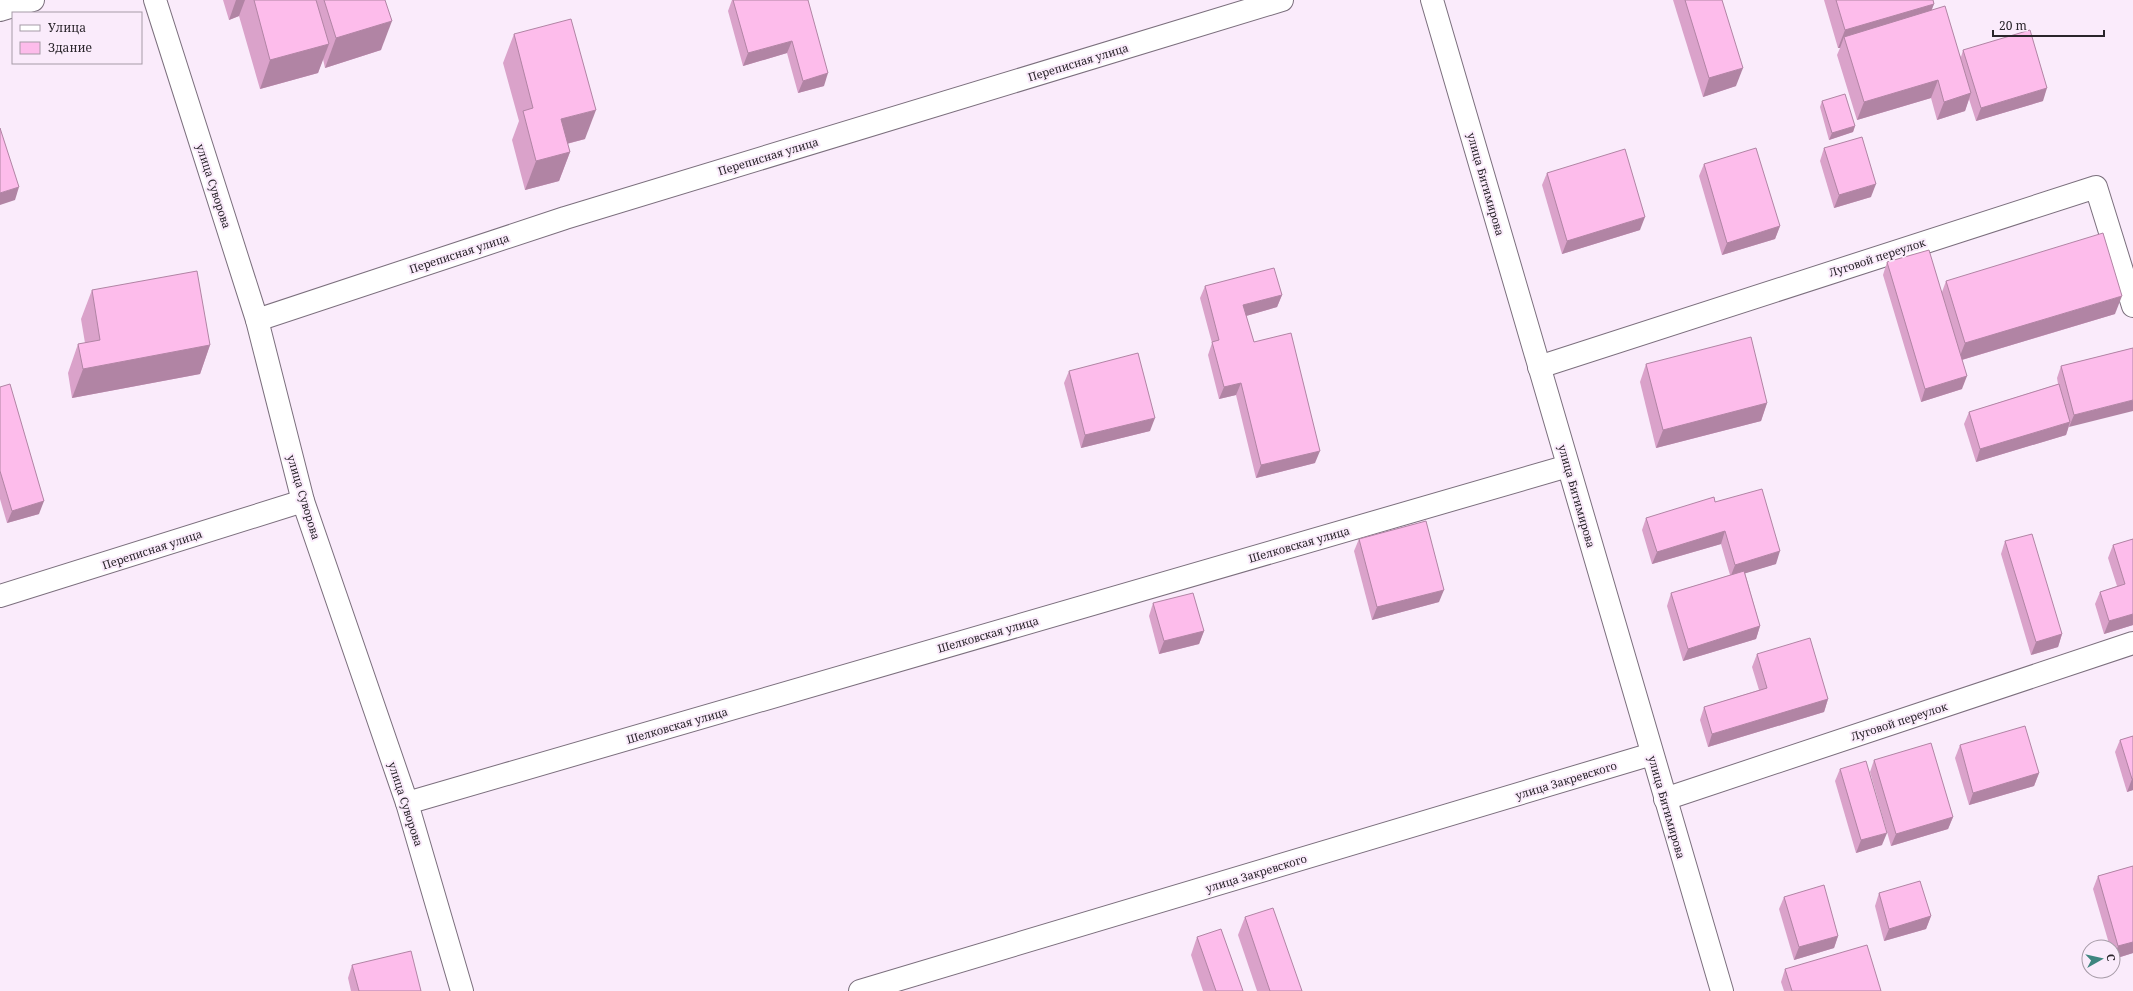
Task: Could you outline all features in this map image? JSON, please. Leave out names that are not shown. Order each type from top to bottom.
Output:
[{"type":"street","points":[[0,10],[33,0]]},
{"type":"street","name":"улица Суворова","points":[[155,0],[257,320],[303,501],[407,803],[462,991]]},
{"type":"street","name":"Переписная улица","points":[[257,320],[572,216],[1282,0]]},
{"type":"street","name":"улица Битимирова","points":[[1432,0],[1722,991]]},
{"type":"street","name":"Луговой переулок","points":[[1539,367],[2096,187],[2133,306]]},
{"type":"street","name":"Шелковская улица","points":[[407,803],[1568,466]]},
{"type":"street","name":"Переписная улица","points":[[0,596],[303,501]]},
{"type":"street","name":"Луговой переулок","points":[[1665,799],[2133,643]]},
{"type":"street","name":"улица Закревского","points":[[860,991],[1652,754]]},
{"type":"building","points":[[254,0],[316,0],[329,44],[270,60]]},
{"type":"building","points":[[324,0],[385,0],[392,21],[336,38]]},
{"type":"building","points":[[733,0],[808,0],[828,73],[803,81],[792,41],[748,53]]},
{"type":"building","points":[[1685,0],[1722,0],[1743,68],[1709,78]]},
{"type":"building","points":[[1836,0],[1933,0],[1934,4],[1845,30]]},
{"type":"building","points":[[1945,6],[1971,93],[1944,102],[1938,80],[1864,102],[1844,37]]},
{"type":"building","points":[[571,19],[596,110],[561,119],[570,152],[536,161],[523,111],[533,108],[514,34]]},
{"type":"building","points":[[2030,30],[2047,88],[1981,108],[1963,50]]},
{"type":"building","points":[[1845,94],[1855,126],[1832,133],[1822,101]]},
{"type":"building","points":[[0,128],[19,187],[0,193]]},
{"type":"building","points":[[1862,137],[1876,184],[1839,195],[1824,148]]},
{"type":"building","points":[[1756,148],[1780,226],[1727,243],[1704,164]]},
{"type":"building","points":[[1625,149],[1645,217],[1567,241],[1547,173]]},
{"type":"building","points":[[2103,233],[2122,296],[1965,343],[1946,281]]},
{"type":"building","points":[[1929,250],[1967,376],[1925,389],[1887,262]]},
{"type":"building","points":[[1274,268],[1282,295],[1243,305],[1254,342],[1291,333],[1320,451],[1261,465],[1241,383],[1224,387],[1212,342],[1219,340],[1205,286]]},
{"type":"building","points":[[197,271],[210,345],[83,369],[78,344],[100,340],[92,290]]},
{"type":"building","points":[[1751,337],[1767,403],[1663,430],[1646,364]]},
{"type":"building","points":[[2133,348],[2133,400],[2074,415],[2061,366]]},
{"type":"building","points":[[1138,353],[1155,418],[1085,435],[1069,371]]},
{"type":"building","points":[[10,384],[44,501],[12,511],[0,471],[0,387]]},
{"type":"building","points":[[2059,384],[2070,422],[1980,449],[1969,412]]},
{"type":"building","points":[[1762,489],[1780,551],[1735,565],[1725,531],[1657,552],[1646,518],[1714,497],[1715,502]]},
{"type":"building","points":[[1426,521],[1444,590],[1377,607],[1359,539]]},
{"type":"building","points":[[2032,534],[2062,634],[2036,642],[2005,541]]},
{"type":"building","points":[[2133,539],[2133,614],[2109,621],[2100,592],[2125,584],[2113,545]]},
{"type":"building","points":[[1744,571],[1760,626],[1688,649],[1671,593]]},
{"type":"building","points":[[1193,593],[1204,631],[1164,641],[1153,603]]},
{"type":"building","points":[[1810,638],[1828,699],[1712,734],[1704,707],[1767,688],[1757,654]]},
{"type":"building","points":[[2025,726],[2039,773],[1973,793],[1960,745]]},
{"type":"building","points":[[2133,736],[2133,779],[2132,779],[2120,740]]},
{"type":"building","points":[[1931,743],[1953,817],[1896,834],[1874,760]]},
{"type":"building","points":[[1866,761],[1887,833],[1861,840],[1840,769]]},
{"type":"building","points":[[2133,866],[2133,942],[2121,945],[2121,939],[2116,939],[2098,876]]},
{"type":"building","points":[[1920,881],[1931,916],[1889,929],[1879,893]]},
{"type":"building","points":[[1824,885],[1838,936],[1799,947],[1784,897]]},
{"type":"building","points":[[1273,908],[1302,991],[1270,991],[1245,917]]},
{"type":"building","points":[[1221,929],[1243,991],[1216,991],[1197,937]]},
{"type":"building","points":[[1867,945],[1881,991],[1792,991],[1785,969]]},
{"type":"building","points":[[411,951],[421,991],[359,991],[352,965]]}]
